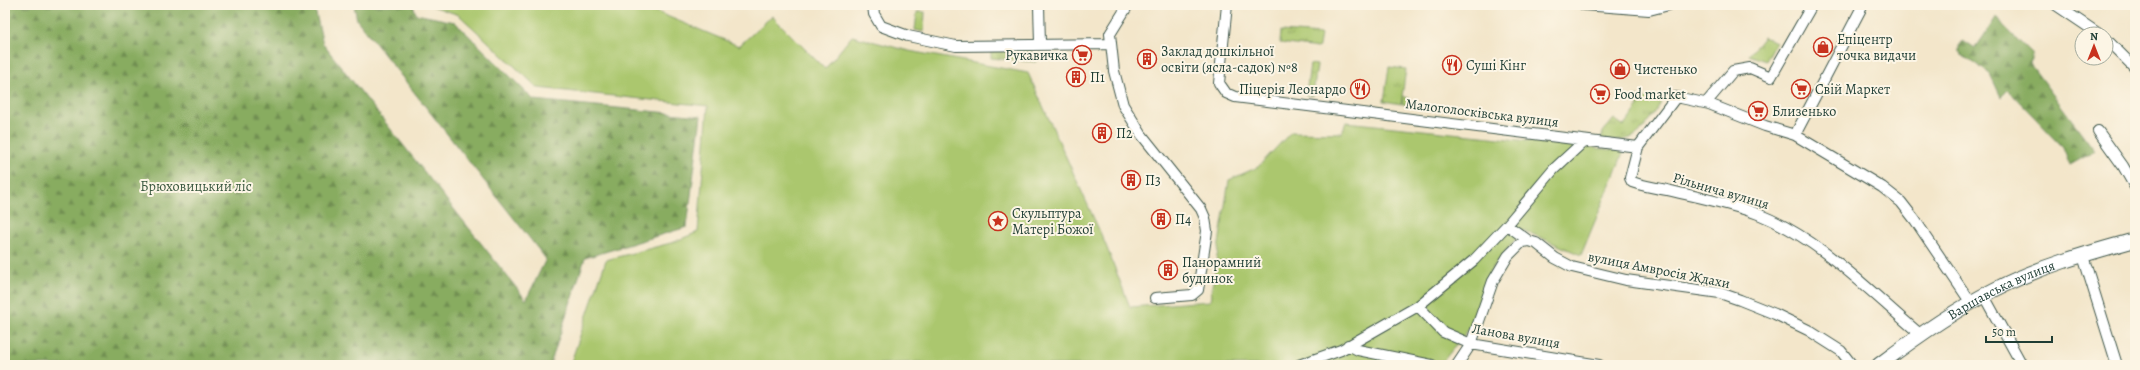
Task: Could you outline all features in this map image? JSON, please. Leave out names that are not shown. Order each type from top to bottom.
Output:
[{"type":"main road","name":"Варшавська вулиця","points":[[1879,365],[1920,334],[1971,303],[2024,276],[2135,240]]},
{"type":"street","points":[[873,5],[874,14],[881,26],[908,36],[956,46],[1110,44]]},
{"type":"street","points":[[1039,5],[1040,44]]},
{"type":"street","points":[[1128,5],[1122,11],[1110,34],[1114,71],[1123,105],[1141,134],[1201,209],[1205,218],[1207,231],[1198,290],[1192,295],[1155,298]]},
{"type":"street","name":"Малоголосківська вулиця","points":[[1227,5],[1219,83],[1226,93],[1235,97],[1638,147]]},
{"type":"street","points":[[1584,5],[1649,10],[1669,5]]},
{"type":"street","points":[[1706,103],[1733,71],[1750,68],[1771,77],[1812,5]]},
{"type":"street","points":[[1795,135],[1863,5]]},
{"type":"street","points":[[2056,5],[2087,26]]},
{"type":"street","points":[[2114,47],[2135,68]]},
{"type":"street","points":[[1638,147],[1676,96],[1706,103],[1765,126],[1795,135],[1882,187],[1901,202],[1925,234],[1971,303]]},
{"type":"street","points":[[2098,131],[2123,166],[2135,186]]},
{"type":"street","points":[[1299,365],[1348,345],[1418,306],[1469,264],[1507,225],[1554,170],[1581,144],[1589,141]]},
{"type":"street","name":"Рільнича вулиця","points":[[1638,147],[1630,178],[1632,182],[1706,199],[1756,214],[1780,224],[1804,238],[1851,274],[1920,334]]},
{"type":"street","name":"вулиця Амвросія Ждахи","points":[[1507,225],[1529,241],[1536,243],[1555,258],[1572,267],[1626,280],[1720,293],[1775,314],[1808,330],[1841,351],[1852,365]]},
{"type":"street","points":[[1456,365],[1471,344],[1493,281],[1508,256],[1522,242],[1529,241]]},
{"type":"street","points":[[2083,256],[2117,365]]},
{"type":"street","points":[[1984,296],[2022,365]]},
{"type":"street","name":"Ланова вулиця","points":[[1418,306],[1443,332],[1471,344],[1599,365]]},
{"type":"street","points":[[1348,345],[1358,350],[1432,365]]},
{"type":"green space","name":"Брюховицький ліс","points":[[5,5],[314,5],[323,44],[526,300],[546,259],[357,20],[354,5],[413,5],[416,14],[455,22],[534,100],[701,116],[687,227],[585,258],[550,365],[5,365]]},
{"type":"green space","points":[[429,5],[640,5],[739,46],[772,16],[825,69],[852,36],[909,51],[1028,73],[1105,243],[1130,307],[1210,301],[1229,180],[1258,167],[1291,132],[1342,133],[1346,122],[1624,151],[1581,255],[1523,230],[1492,268],[1468,330],[1440,365],[930,365],[920,362],[863,365],[570,365],[606,260],[671,243],[698,232],[708,106],[538,88],[459,15]]},
{"type":"green space","points":[[917,12],[925,12],[924,32],[915,30]]},
{"type":"green space","points":[[1997,16],[2003,25],[2032,54],[2030,64],[2095,151],[2070,165],[2063,147],[2008,90],[2001,97],[1990,74],[1959,52],[1959,46],[1963,41],[1975,49]]},
{"type":"green space","points":[[1281,31],[1321,34],[1319,46],[1318,48],[1280,43]]},
{"type":"green space","points":[[1764,37],[1776,42],[1766,61],[1749,55]]},
{"type":"green space","points":[[991,50],[1031,50],[1036,62],[991,58]]},
{"type":"green space","points":[[1310,64],[1317,65],[1313,96],[1306,95]]},
{"type":"green space","points":[[1389,67],[1406,69],[1401,104],[1384,101]]},
{"type":"green space","points":[[1403,96],[1410,99],[1412,105],[1402,104]]},
{"type":"green space","points":[[1635,97],[1656,98],[1661,103],[1644,128],[1638,134],[1623,140],[1601,140],[1603,132],[1614,119],[1624,126],[1639,106],[1634,99]]},
{"type":"place","name":"Епіцентр точка видачи","points":[[1823,47]]},
{"type":"place","name":"Рукавичка","points":[[1082,55]]},
{"type":"place","name":"Заклад дошкільної освіти (ясла-садок) №8","points":[[1147,59]]},
{"type":"place","name":"Суші Кінг","points":[[1452,65]]},
{"type":"place","name":"Чистенько","points":[[1620,69]]},
{"type":"place","name":"П1","points":[[1076,77]]},
{"type":"place","name":"Піцерія Леонардо","points":[[1360,89]]},
{"type":"place","name":"Свій Маркет","points":[[1801,89]]},
{"type":"place","name":"Food market","points":[[1600,94]]},
{"type":"place","name":"Близенько","points":[[1758,111]]},
{"type":"place","name":"П2","points":[[1102,133]]},
{"type":"place","name":"П3","points":[[1131,180]]},
{"type":"place","name":"П4","points":[[1161,219]]},
{"type":"place","name":"Скульптура Матері Божої","points":[[998,221]]},
{"type":"place","name":"Панорамний будинок","points":[[1168,270]]}]
